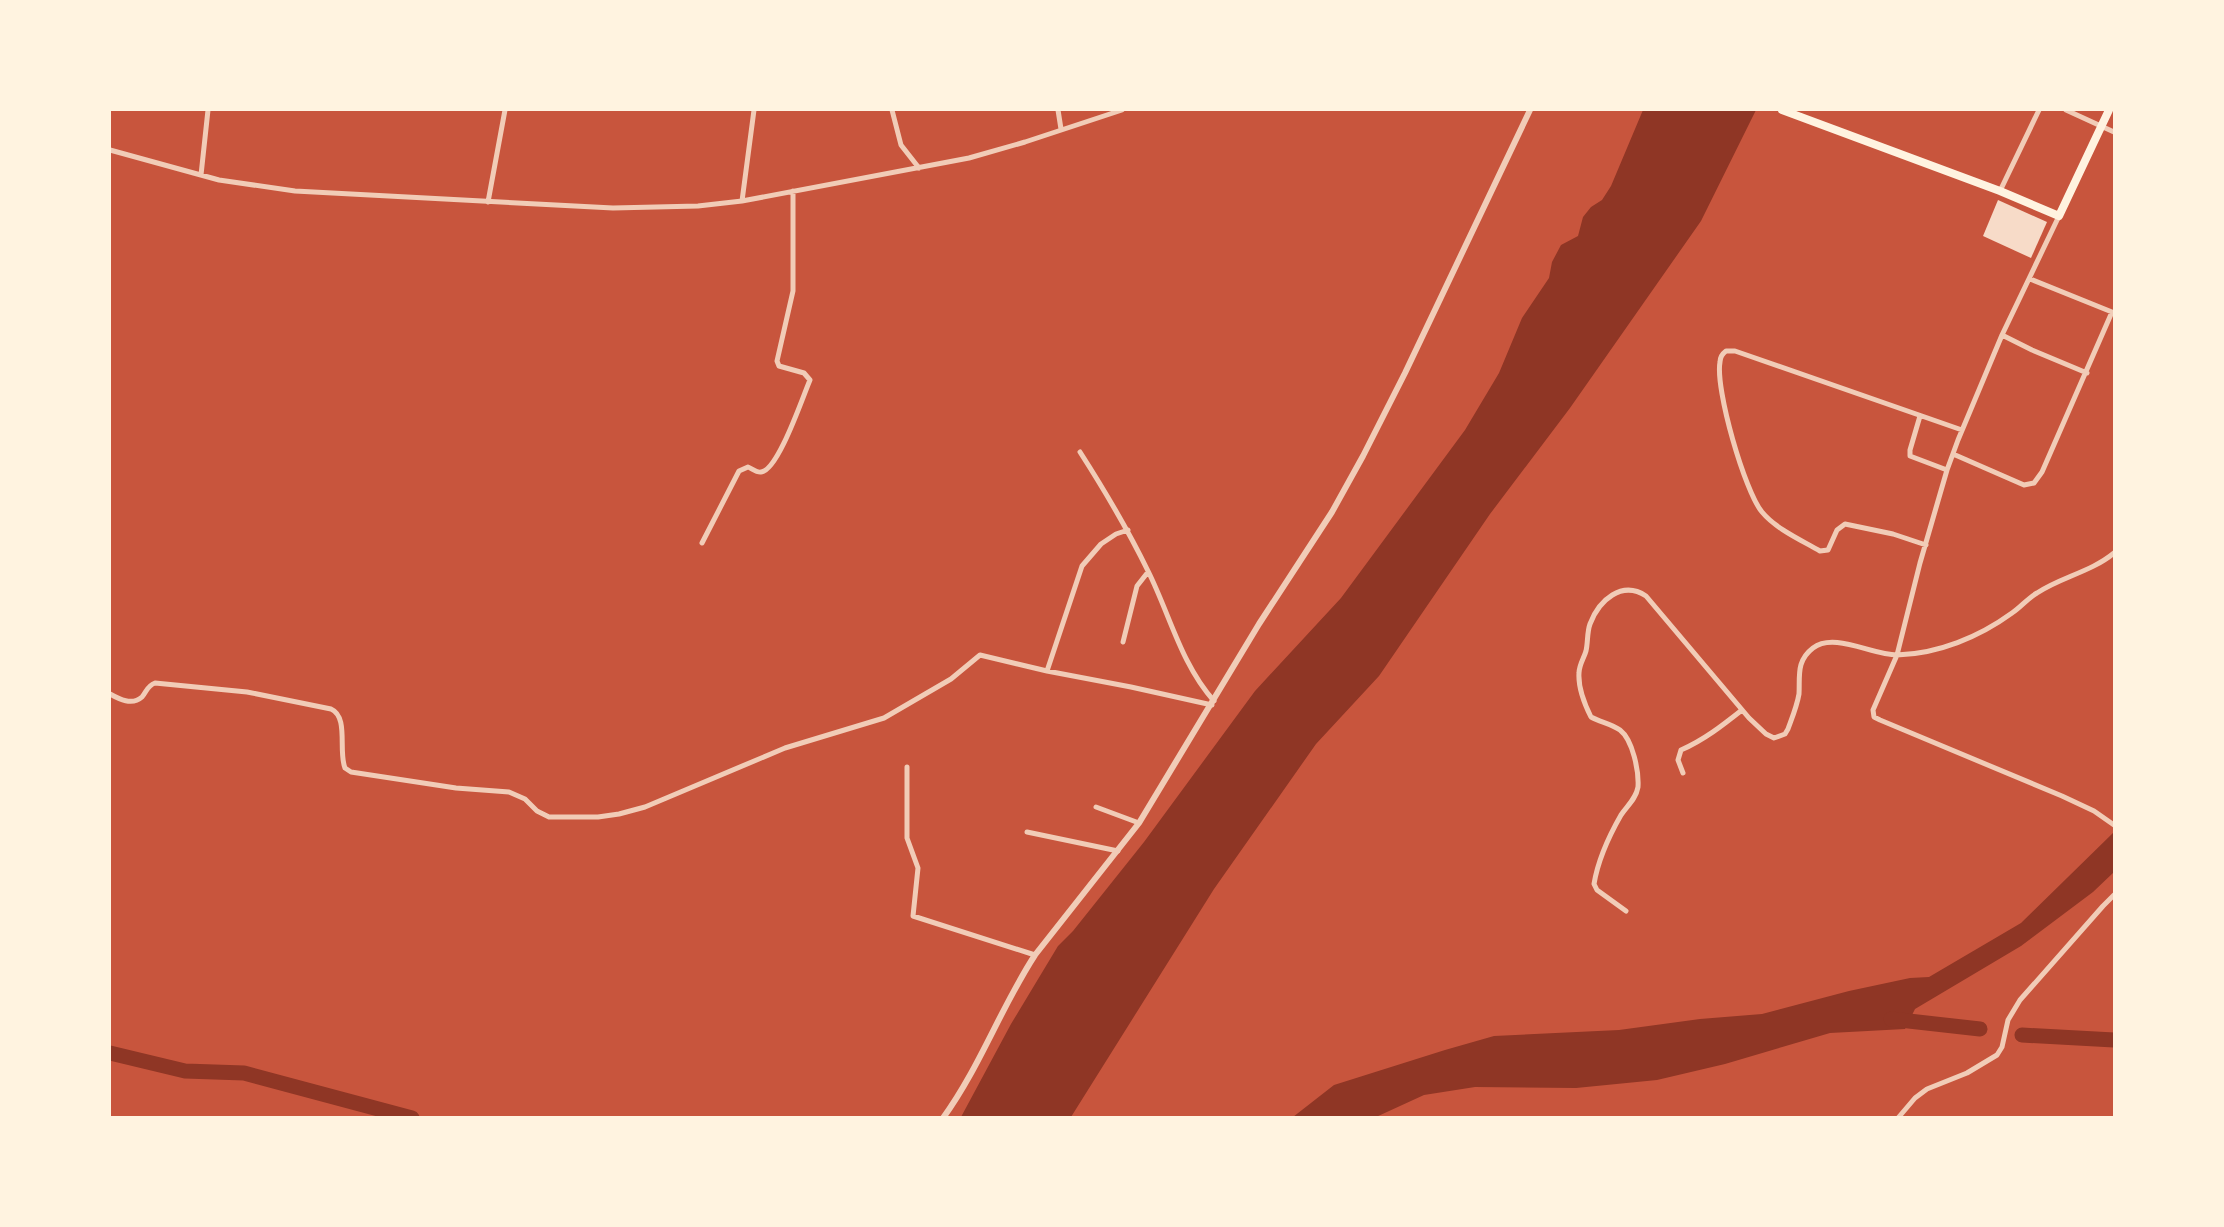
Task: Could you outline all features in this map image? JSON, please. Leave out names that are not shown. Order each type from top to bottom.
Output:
[{"type":"main road","points":[[1785,111],[2000,191],[2060,216],[2109,110]]},
{"type":"street","points":[[201,175],[208,110]]},
{"type":"street","points":[[488,202],[504,110]]},
{"type":"street","points":[[742,201],[754,110]]},
{"type":"street","points":[[892,110],[901,145],[919,168]]},
{"type":"street","points":[[1058,110],[1061,129]]},
{"type":"street","points":[[110,150],[250,186],[295,191],[613,208],[698,206],[742,201],[969,158],[1122,110]]},
{"type":"street","points":[[943,1118],[965,1085],[1009,999],[1035,955],[1139,823],[1259,624],[1332,512],[1363,456],[1530,110]]},
{"type":"street","points":[[2000,191],[2038,110]]},
{"type":"street","points":[[2066,110],[2115,132]]},
{"type":"street","points":[[702,543],[739,471],[748,467],[764,472],[774,462],[794,422],[810,380],[804,373],[779,366],[777,361],[793,291],[793,191]]},
{"type":"street","points":[[2060,216],[2002,335],[1962,430],[1947,470],[1896,657],[1873,710],[1874,717],[2062,796],[2094,811],[2113,824]]},
{"type":"street","points":[[1953,454],[2024,485],[2034,483],[2042,472],[2114,313],[2030,279]]},
{"type":"street","points":[[2002,335],[2031,350],[2087,373]]},
{"type":"street","points":[[1926,544],[1845,524],[1837,530],[1828,550],[1820,550],[1772,522],[1762,512],[1749,492],[1725,412],[1720,381],[1720,360],[1726,351],[1735,351],[1962,430]]},
{"type":"street","points":[[1920,416],[1910,456],[1947,470]]},
{"type":"street","points":[[1080,452],[1128,530],[1191,670],[1213,703]]},
{"type":"street","points":[[1047,672],[1082,567],[1101,544],[1116,534],[1128,530]]},
{"type":"street","points":[[1626,911],[1597,890],[1594,884],[1603,853],[1622,813],[1633,800],[1638,788],[1635,762],[1627,737],[1612,726],[1591,717],[1579,687],[1578,671],[1586,650],[1589,626],[1595,612],[1607,599],[1622,590],[1634,589],[1646,596],[1742,710],[1766,734],[1774,738],[1779,737],[1788,729],[1796,704],[1801,660],[1818,645],[1836,642],[1896,657],[1938,650],[1989,628],[2013,613],[2036,593],[2091,568],[2115,554]]},
{"type":"street","points":[[1123,642],[1137,586],[1148,572]]},
{"type":"street","points":[[110,694],[123,700],[134,701],[141,698],[149,686],[155,683],[247,692],[325,707],[336,711],[341,718],[342,760],[345,768],[351,772],[456,788],[509,792],[525,799],[543,815],[549,817],[598,817],[645,807],[785,748],[884,718],[951,679],[980,655],[1047,672],[1213,703]]},
{"type":"street","points":[[1683,773],[1678,760],[1680,750],[1695,744],[1742,710]]},
{"type":"street","points":[[907,767],[907,838],[918,868],[913,916],[1035,955]]},
{"type":"street","points":[[1096,807],[1139,823]]},
{"type":"street","points":[[1027,832],[1118,851]]},
{"type":"street","points":[[1898,1118],[1915,1098],[1927,1089],[1967,1073],[1997,1055],[2002,1047],[2008,1020],[2020,1000],[2115,895]]},
{"type":"shaded area","points":[[1643,110],[1756,110],[1701,221],[1570,408],[1490,514],[1379,676],[1316,744],[1214,889],[1071,1117],[961,1117],[1011,1024],[1058,946],[1073,931],[1144,842],[1255,691],[1341,598],[1465,430],[1499,373],[1522,318],[1549,278],[1552,262],[1561,245],[1578,236],[1583,217],[1591,207],[1602,200],[1611,186]]},
{"type":"shaded area","points":[[2114,832],[2114,872],[2093,892],[2021,946],[1915,1009],[1905,1029],[1830,1033],[1725,1064],[1657,1080],[1576,1088],[1475,1087],[1424,1095],[1376,1117],[1293,1117],[1334,1085],[1494,1036],[1619,1030],[1700,1019],[1762,1014],[1849,991],[1910,978],[1929,977],[2021,923]]},
{"type":"building","points":[[1998,200],[2047,222],[2031,258],[1983,236]]},
{"type":"waterway","points":[[1891,1019],[1980,1029]]},
{"type":"waterway","points":[[2022,1035],[2114,1040]]},
{"type":"waterway","points":[[110,1053],[185,1071],[244,1073],[412,1118]]}]
